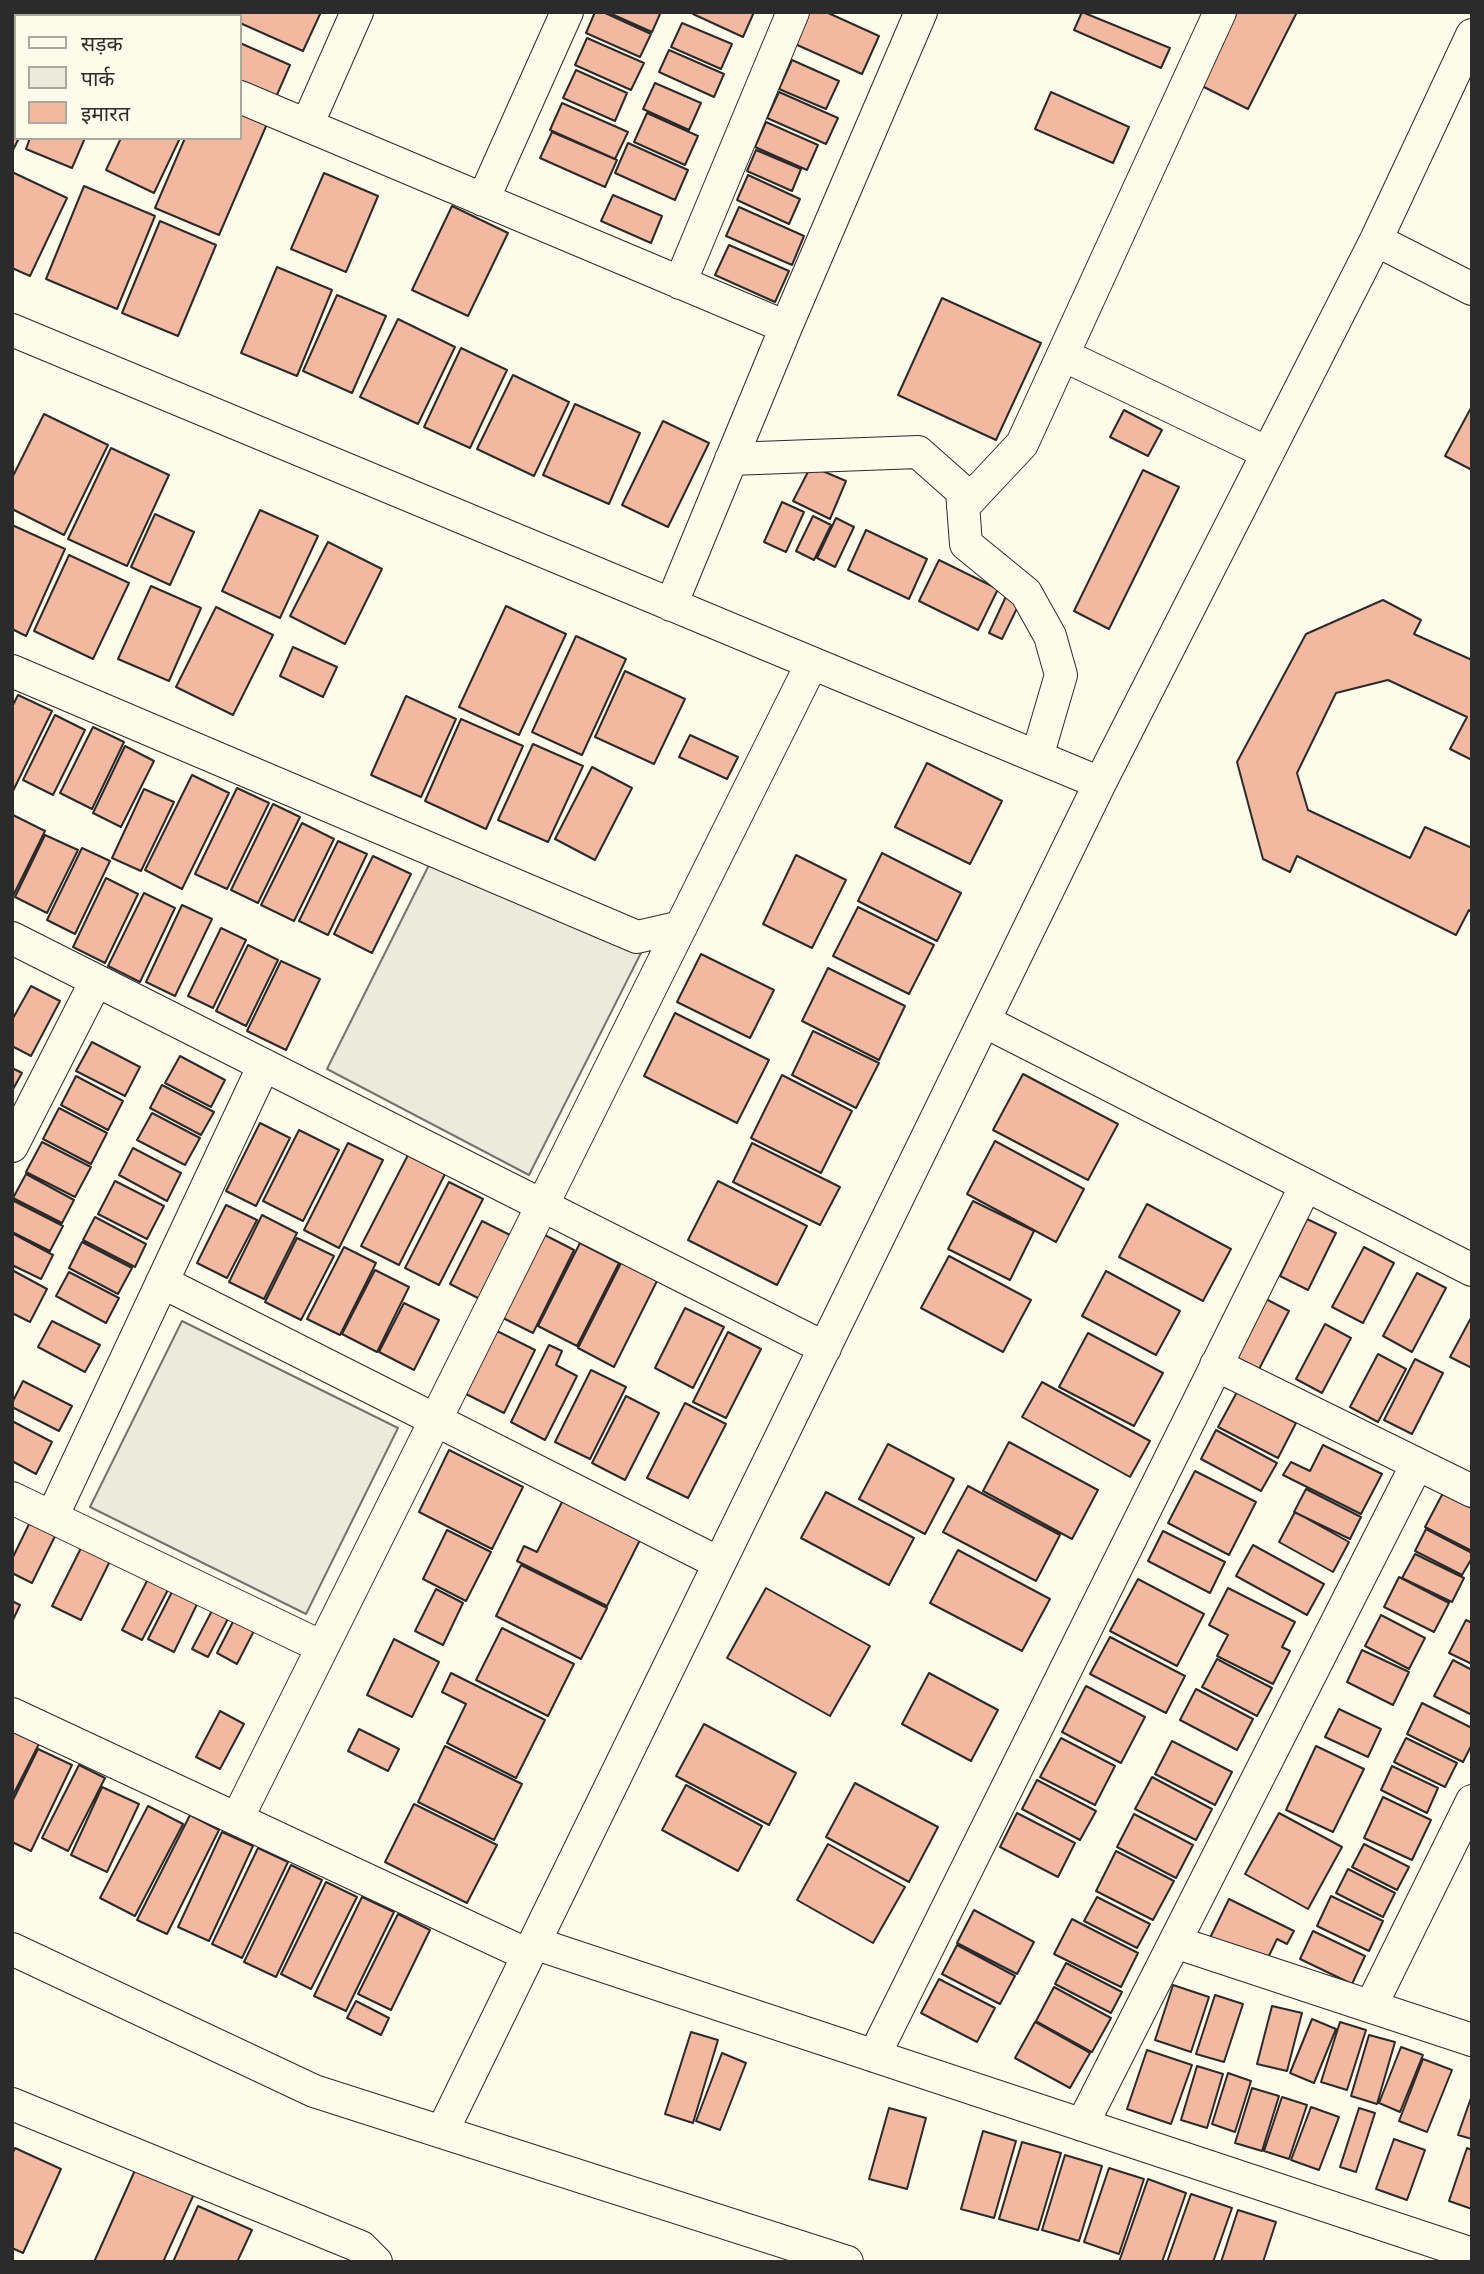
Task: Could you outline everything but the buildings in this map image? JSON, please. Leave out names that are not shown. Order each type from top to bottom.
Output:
[{"type":"street","points":[[307,125],[357,12]]},
{"type":"street","points":[[483,200],[567,12]]},
{"type":"street","points":[[680,283],[793,12]]},
{"type":"street","points":[[671,605],[921,12]]},
{"type":"street","points":[[963,508],[1022,444],[1220,12]]},
{"type":"street","points":[[442,2132],[1100,783],[1376,240],[1472,36]]},
{"type":"street","points":[[242,98],[786,327]]},
{"type":"street","points":[[1376,240],[1472,289]]},
{"type":"street","points":[[12,330],[1100,783]]},
{"type":"street","points":[[1063,355],[1268,453]]},
{"type":"street","points":[[731,459],[919,452],[962,491],[966,544],[1026,593],[1050,636],[1061,675],[1037,757]]},
{"type":"street","points":[[237,1819],[812,663]]},
{"type":"street","points":[[12,671],[637,937],[681,927]]},
{"type":"street","points":[[12,939],[825,1348]]},
{"type":"street","points":[[12,1146],[96,981]]},
{"type":"street","points":[[984,1021],[1472,1270]]},
{"type":"street","points":[[52,1517],[264,1065]]},
{"type":"street","points":[[874,2056],[1306,1185]]},
{"type":"street","points":[[162,1282],[719,1563]]},
{"type":"street","points":[[1216,1365],[1472,1491]]},
{"type":"street","points":[[1082,2125],[1417,1464]]},
{"type":"street","points":[[12,1498],[322,1647]]},
{"type":"street","points":[[12,1713],[237,1819],[531,1949],[874,2056],[1472,2254]]},
{"type":"street","points":[[1371,2006],[1472,1801]]},
{"type":"street","points":[[1175,1942],[1472,2040]]},
{"type":"street","points":[[12,1949],[314,2091],[847,2262]]},
{"type":"street","points":[[12,2104],[361,2247],[376,2262]]},
{"type":"green space","points":[[433,857],[647,941],[529,1175],[327,1069]]},
{"type":"green space","points":[[182,1321],[398,1428],[306,1614],[90,1507]]}]
